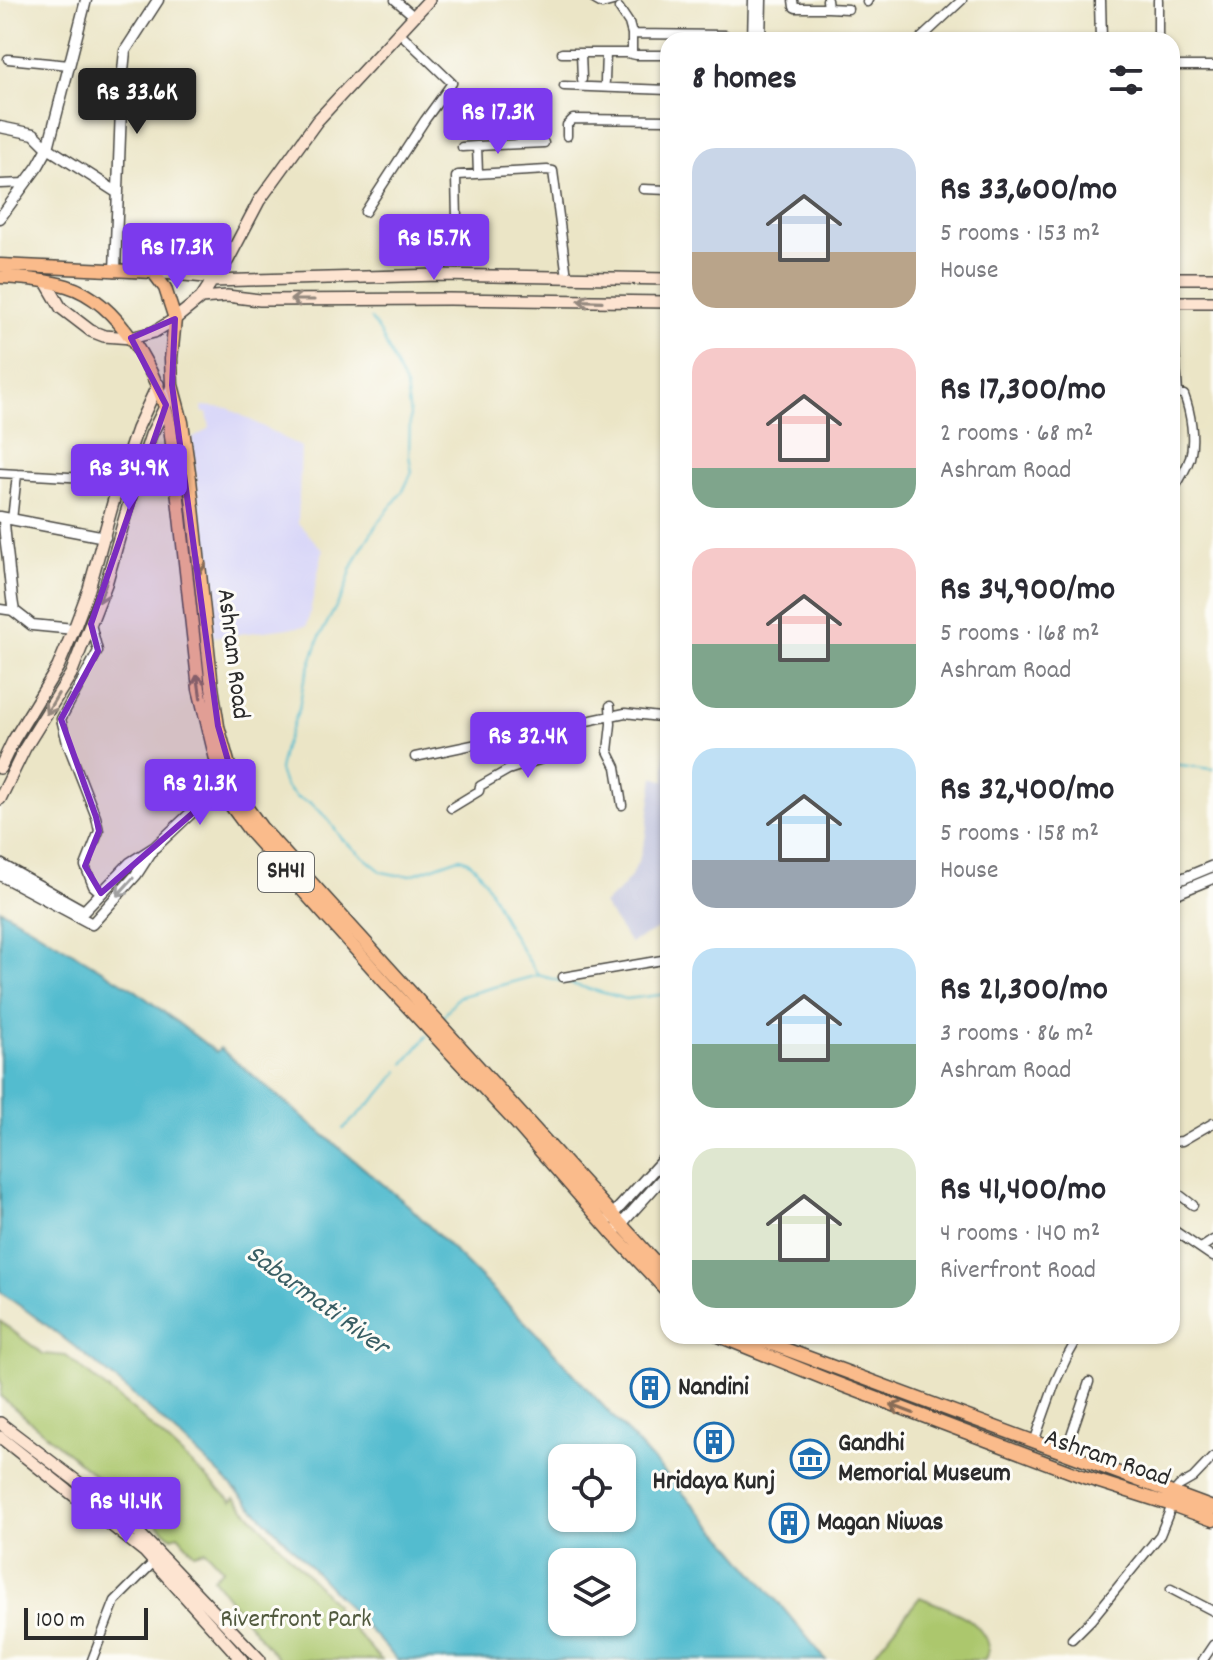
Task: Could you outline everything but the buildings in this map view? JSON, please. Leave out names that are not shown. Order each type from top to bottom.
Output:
[{"type":"main road","points":[[46,282],[61,308],[91,331],[104,336],[131,338],[154,332],[175,319],[201,298],[208,279],[254,198],[312,117],[420,0]]},
{"type":"main road","points":[[208,279],[228,260],[259,201],[317,121],[429,0]]},
{"type":"main road","points":[[0,265],[153,272],[208,279],[439,275],[660,279]]},
{"type":"main road","name":"Ashram Road","points":[[153,272],[165,288],[175,319],[172,385],[182,422],[212,687],[228,780]]},
{"type":"main road","name":"Ashram Road","points":[[0,277],[69,287],[93,298],[131,338],[158,384],[166,405],[176,478],[199,689],[207,729],[228,780],[261,827],[525,1116],[660,1282]]},
{"type":"main road","points":[[1180,278],[1213,278]]},
{"type":"main road","points":[[201,298],[660,302]]},
{"type":"main road","points":[[1180,302],[1213,302]]},
{"type":"main road","points":[[0,768],[58,667],[74,629],[137,429],[158,384]]},
{"type":"main road","points":[[0,799],[25,748],[71,674],[106,584],[146,448],[172,385]]},
{"type":"main road","name":"Ashram Road","points":[[613,1225],[660,1269]]},
{"type":"main road","name":"Ashram Road","points":[[739,1344],[1084,1477],[1213,1508]]},
{"type":"main road","name":"Ashram Road","points":[[771,1344],[1065,1453],[1173,1499],[1213,1520]]},
{"type":"main road","points":[[0,1423],[138,1532],[260,1660]]},
{"type":"main road","points":[[0,1437],[145,1552],[242,1660]]},
{"type":"street","points":[[0,218],[48,148],[86,0]]},
{"type":"street","points":[[115,271],[125,51],[158,0]]},
{"type":"street","points":[[395,0],[409,12]]},
{"type":"street","points":[[595,0],[616,5],[629,23],[632,53]]},
{"type":"street","points":[[753,32],[754,0]]},
{"type":"street","points":[[760,32],[761,0]]},
{"type":"street","points":[[793,0],[796,8],[828,4],[848,9]]},
{"type":"street","points":[[928,32],[962,0]]},
{"type":"street","points":[[1100,0],[1101,32]]},
{"type":"street","points":[[1158,0],[1158,32]]},
{"type":"street","points":[[365,212],[452,83],[399,32]]},
{"type":"street","points":[[632,34],[660,34]]},
{"type":"street","points":[[562,53],[660,55]]},
{"type":"street","points":[[581,53],[582,79]]},
{"type":"street","points":[[605,81],[606,53]]},
{"type":"street","points":[[8,59],[69,65]]},
{"type":"street","points":[[1180,66],[1213,66]]},
{"type":"street","points":[[564,86],[660,90]]},
{"type":"street","points":[[567,136],[567,125],[573,119],[660,120]]},
{"type":"street","points":[[0,127],[34,134],[48,148],[118,193]]},
{"type":"street","points":[[462,147],[544,143]]},
{"type":"street","points":[[477,146],[478,173]]},
{"type":"street","points":[[439,275],[457,219],[456,177],[461,173],[553,171],[567,277]]},
{"type":"street","points":[[0,184],[26,183]]},
{"type":"street","points":[[643,189],[660,190]]},
{"type":"street","points":[[1180,394],[1184,395],[1189,407],[1191,434],[1191,455],[1180,478]]},
{"type":"street","points":[[0,473],[120,480]]},
{"type":"street","points":[[14,611],[5,518],[17,474]]},
{"type":"street","points":[[5,518],[105,537]]},
{"type":"street","points":[[0,609],[14,611],[32,625],[74,629]]},
{"type":"street","points":[[89,629],[98,651],[61,719],[67,743],[96,817],[99,831],[85,866],[93,886],[101,893]]},
{"type":"street","points":[[610,711],[608,751],[616,767],[622,805]]},
{"type":"street","points":[[415,757],[539,732],[610,711],[660,717]]},
{"type":"street","points":[[451,808],[508,770],[542,759],[537,720]]},
{"type":"street","points":[[0,864],[84,911],[130,863],[155,847],[228,780]]},
{"type":"street","points":[[0,875],[92,924],[136,875],[155,847]]},
{"type":"street","points":[[1180,880],[1213,866]]},
{"type":"street","points":[[1180,892],[1213,878]]},
{"type":"street","points":[[563,977],[660,960]]},
{"type":"street","points":[[1180,1141],[1213,1123]]},
{"type":"street","points":[[613,1225],[660,1164]]},
{"type":"street","points":[[613,1225],[660,1180]]},
{"type":"street","points":[[1180,1195],[1193,1205]]},
{"type":"street","points":[[1180,1234],[1213,1257]]},
{"type":"street","points":[[1201,1248],[1213,1240]]},
{"type":"street","points":[[1034,1442],[1055,1383],[1074,1344]]},
{"type":"street","points":[[1065,1453],[1089,1382]]},
{"type":"street","points":[[1072,1639],[1151,1547],[1167,1522],[1179,1486],[1193,1478],[1213,1457]]},
{"type":"street","points":[[92,1660],[115,1601],[154,1562]]},
{"type":"street","points":[[1171,1589],[1213,1611]]},
{"type":"street","points":[[1203,1660],[1213,1645]]},
{"type":"highlighted area","points":[[175,319],[172,385],[218,726],[233,778],[101,893],[85,866],[99,831],[96,817],[61,719],[98,651],[91,624],[166,405],[131,338]]},
{"type":"shaded area","points":[[202,406],[228,408],[301,447],[298,523],[323,550],[307,626],[213,637],[192,439],[210,428]]},
{"type":"shaded area","points":[[654,777],[660,779],[660,928],[630,943],[603,904],[630,878],[639,860]]},
{"type":"green space","name":"Riverfront Park","points":[[0,1321],[43,1354],[66,1356],[134,1411],[232,1501],[235,1498],[336,1605],[334,1608],[381,1660],[279,1660],[213,1578],[223,1569],[205,1550],[194,1553],[178,1535],[172,1537],[154,1521],[148,1520],[0,1396]]},
{"type":"green space","points":[[920,1597],[962,1615],[976,1626],[987,1645],[984,1660],[869,1660]]},
{"type":"water","name":"Sabarmati River","points":[[0,909],[135,990],[216,1052],[220,1048],[409,1206],[542,1339],[734,1549],[826,1660],[397,1660],[209,1464],[160,1418],[55,1332],[0,1292]]},
{"type":"waterway","points":[[371,319],[406,388],[412,472],[403,491],[360,551],[345,590],[320,636],[279,770],[284,785],[297,798],[311,803],[328,819],[342,839],[382,872],[411,875],[459,858],[468,861],[482,876],[508,927],[538,975]]},
{"type":"waterway","points":[[1180,765],[1213,769]]},
{"type":"waterway","points":[[442,1018],[458,997],[538,975],[626,999],[660,995]]},
{"type":"waterway","points":[[404,1064],[427,1036]]},
{"type":"waterway","points":[[343,1129],[399,1071]]},
{"type":"place","name":"Nandini","points":[[650,1388]]},
{"type":"place","name":"Hridaya Kunj","points":[[714,1442]]},
{"type":"place","name":"Gandhi Memorial Museum","points":[[810,1459]]},
{"type":"place","name":"Magan Niwas","points":[[789,1523]]}]
